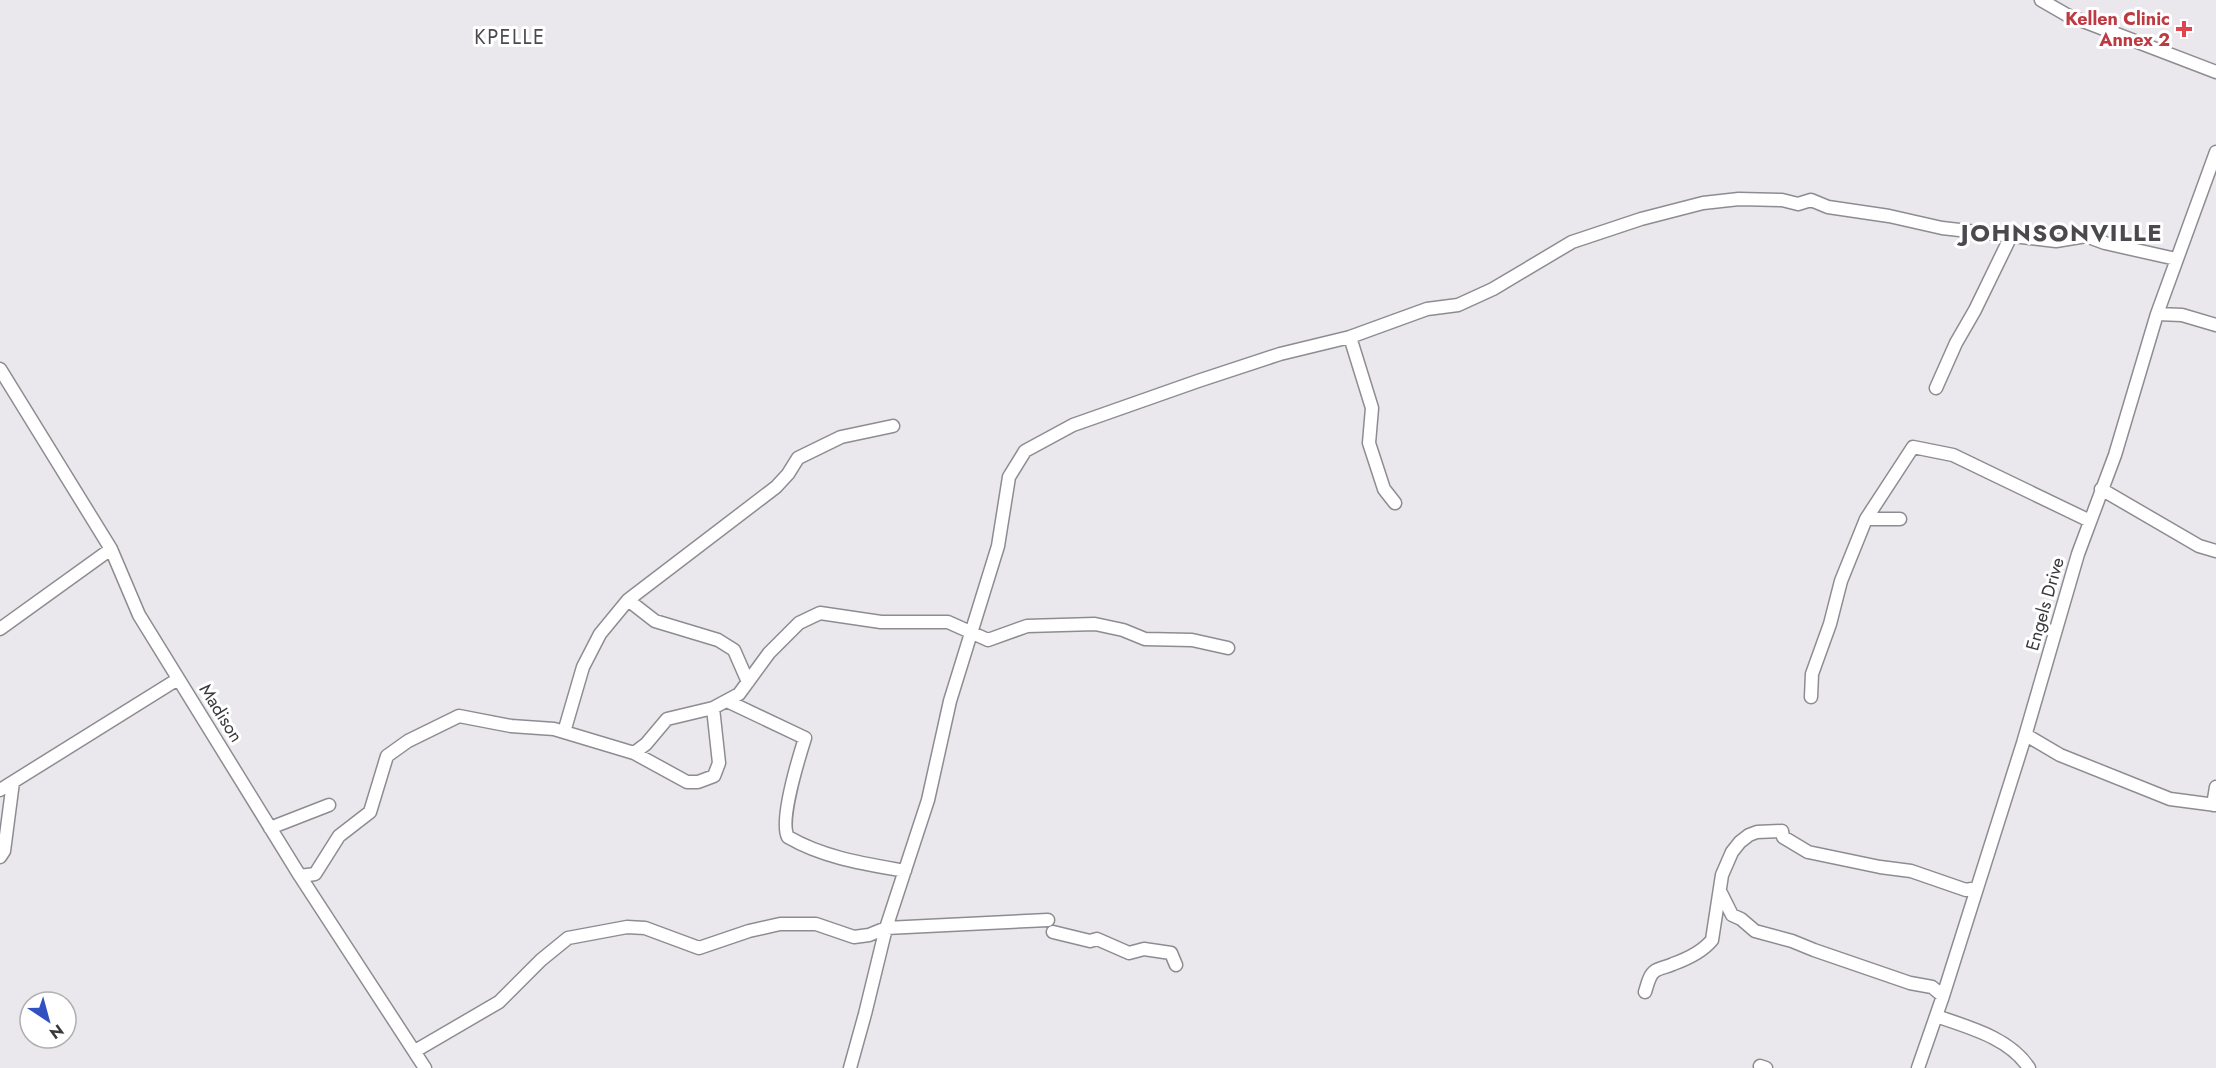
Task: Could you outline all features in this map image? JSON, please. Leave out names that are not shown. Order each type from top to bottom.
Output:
[{"type":"street","points":[[2041,0],[2067,15],[2216,72]]},
{"type":"street","name":"Engels Drive","points":[[1918,1068],[2026,735],[2078,554],[2115,455],[2157,314],[2216,153]]},
{"type":"street","points":[[850,1068],[886,928],[928,800],[950,701],[998,546],[1009,477],[1025,451],[1073,425],[1280,354],[1350,337],[1427,309],[1458,305],[1492,289],[1572,242],[1641,219],[1703,204],[1739,199],[1782,200],[1798,204],[1811,200],[1828,207],[1889,216],[1942,228],[2056,241],[2086,236],[2105,243],[2176,259]]},
{"type":"street","points":[[1936,388],[1956,343],[1975,310],[2011,236]]},
{"type":"street","points":[[2157,314],[2182,315],[2216,325]]},
{"type":"street","points":[[1350,337],[1372,408],[1369,443],[1384,489],[1395,503]]},
{"type":"street","name":"Madison","points":[[0,369],[111,549],[139,615],[300,876],[425,1068]]},
{"type":"street","points":[[564,732],[583,667],[600,634],[628,600],[776,487],[798,458],[841,437],[893,426]]},
{"type":"street","points":[[1811,697],[1812,674],[1830,624],[1841,581],[1866,519],[1912,447],[1953,455],[2090,521]]},
{"type":"street","points":[[2101,489],[2199,546],[2215,550]]},
{"type":"street","points":[[1866,519],[1900,519]]},
{"type":"street","points":[[0,629],[111,549]]},
{"type":"street","points":[[628,600],[655,621],[718,640],[734,650],[748,682]]},
{"type":"street","points":[[634,753],[646,744],[667,719],[713,708],[739,694],[769,653],[799,622],[820,613],[881,621],[948,622],[988,640],[1027,626],[1095,624],[1123,630],[1145,639],[1192,640],[1228,648]]},
{"type":"street","points":[[0,790],[178,679]]},
{"type":"street","points":[[727,701],[805,738],[789,802],[785,827],[788,837],[847,861],[905,871]]},
{"type":"street","points":[[300,876],[315,874],[339,836],[366,815],[387,756],[408,741],[459,716],[511,726],[554,729],[634,753],[687,782],[698,782],[714,776],[719,763],[713,708]]},
{"type":"street","points":[[2026,735],[2060,754],[2170,799],[2214,805],[2216,787]]},
{"type":"street","points":[[0,857],[4,850],[13,782]]},
{"type":"street","points":[[270,828],[329,805]]},
{"type":"street","points":[[1645,992],[1654,971],[1699,951],[1712,940],[1722,875],[1732,852],[1740,842],[1757,832],[1782,831],[1783,837],[1796,847],[1808,852],[1911,871],[1966,890],[1977,888]]},
{"type":"street","points":[[1721,893],[1732,915],[1741,919],[1755,931],[1792,940],[1814,950],[1910,982],[1932,987],[1943,996]]},
{"type":"street","points":[[415,1051],[499,1002],[568,938],[627,927],[645,928],[699,948],[750,930],[780,924],[816,924],[854,937],[869,935],[886,928],[1051,926],[1090,941],[1096,939],[1129,953],[1144,949],[1163,950],[1171,953],[1176,965]]},
{"type":"street","points":[[1936,1016],[1982,1031],[2023,1059],[2029,1068]]},
{"type":"place","name":"Kellen Clinic Annex 2","points":[[2184,29]]},
{"type":"district","name":"KPELLE","points":[[510,37]]},
{"type":"district","name":"JOHNSONVILLE","points":[[2062,233]]}]
